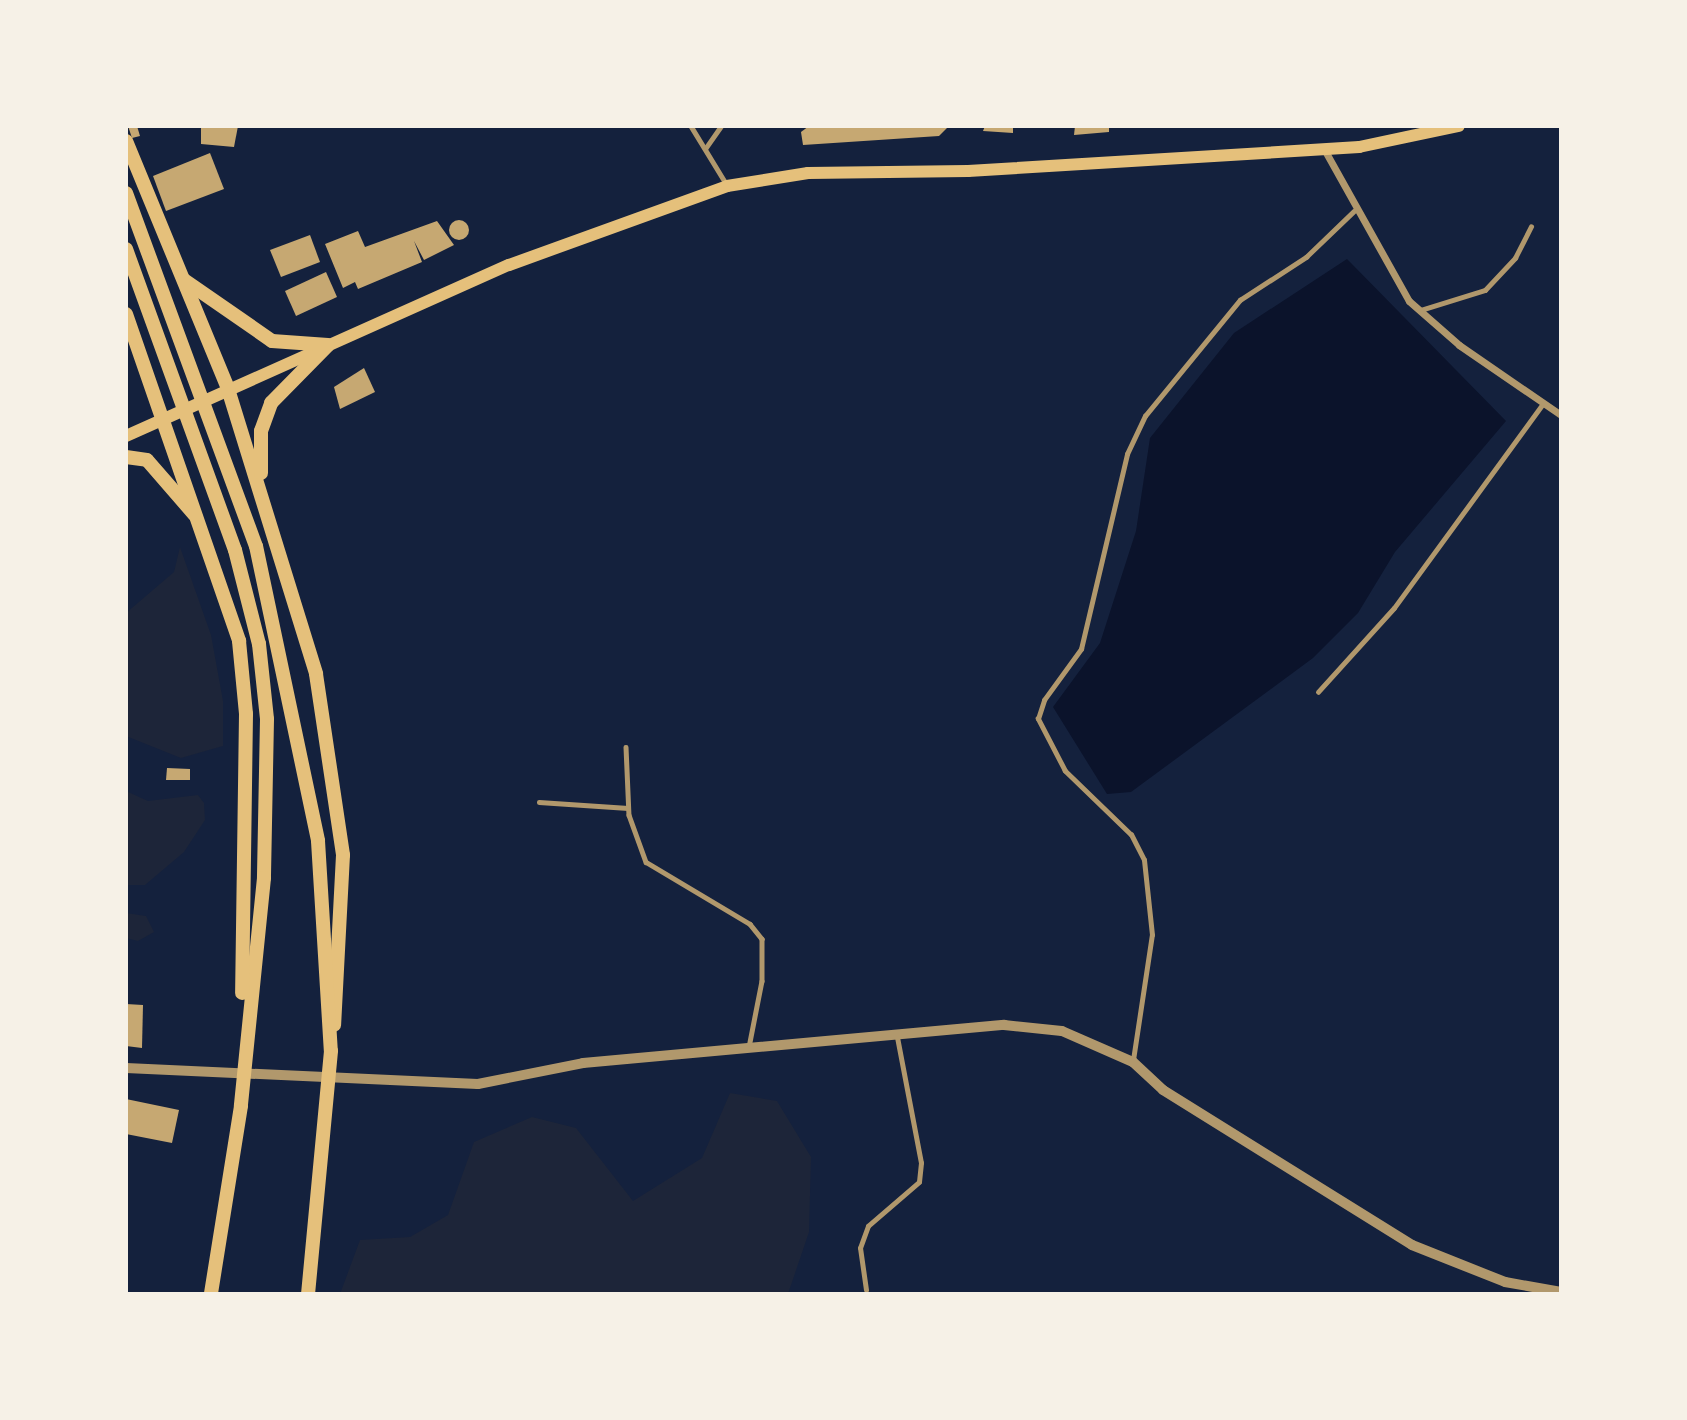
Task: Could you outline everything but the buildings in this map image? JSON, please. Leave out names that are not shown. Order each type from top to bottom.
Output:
[{"type":"highway","points":[[126,141],[229,389],[261,482],[316,674],[343,855],[343,957],[331,1051],[308,1294]]},
{"type":"highway","points":[[126,193],[256,546],[318,841],[331,1051]]},
{"type":"highway","points":[[126,249],[235,550],[259,644],[268,761],[264,878],[242,1057]]},
{"type":"highway","points":[[182,279],[272,341],[328,345]]},
{"type":"highway","points":[[126,314],[204,526],[239,641],[246,714],[241,1106],[211,1294]]},
{"type":"highway","points":[[261,482],[261,431],[271,403],[328,345]]},
{"type":"highway","points":[[126,457],[147,460],[204,526]]},
{"type":"main road","points":[[126,436],[162,417],[509,265],[727,186],[808,173],[968,171],[1324,149],[1459,126]]},
{"type":"street","points":[[1324,149],[1354,211],[1420,310],[1561,415]]},
{"type":"street","points":[[126,1068],[434,1086],[478,1084],[583,1063],[748,1051],[1004,1024],[1062,1031],[1133,1062],[1163,1090],[1412,1245],[1504,1282],[1561,1292]]},
{"type":"lane","points":[[691,126],[727,186]]},
{"type":"lane","points":[[705,149],[721,126]]},
{"type":"lane","points":[[1133,1062],[1152,935],[1143,860],[1131,835],[1065,771],[1038,719],[1044,700],[1081,649],[1127,454],[1144,416],[1217,322],[1306,257],[1354,211]]},
{"type":"lane","points":[[1420,310],[1485,290],[1515,258],[1531,227]]},
{"type":"lane","points":[[1318,692],[1394,608],[1543,404]]},
{"type":"lane","points":[[626,747],[628,808],[646,862],[750,924],[762,939],[762,981],[748,1051]]},
{"type":"lane","points":[[539,802],[628,808]]},
{"type":"lane","points":[[866,1290],[860,1248],[868,1226],[880,1210],[910,1196],[921,1163],[897,1036]]},
{"type":"shaded area","points":[[1347,259],[1506,421],[1395,552],[1358,613],[1313,658],[1131,792],[1107,794],[1053,707],[1100,643],[1136,531],[1150,438],[1234,333]]},
{"type":"shaded area","points":[[180,547],[211,635],[223,701],[223,746],[181,758],[126,736],[126,613],[174,572]]},
{"type":"shaded area","points":[[126,791],[148,801],[198,795],[204,803],[205,820],[184,852],[145,885],[126,885]]},
{"type":"shaded area","points":[[126,913],[146,916],[154,932],[138,941],[126,938]]},
{"type":"shaded area","points":[[730,1093],[777,1101],[811,1157],[809,1232],[788,1294],[340,1294],[360,1240],[410,1237],[448,1215],[474,1142],[532,1117],[576,1128],[633,1201],[702,1158]]}]
